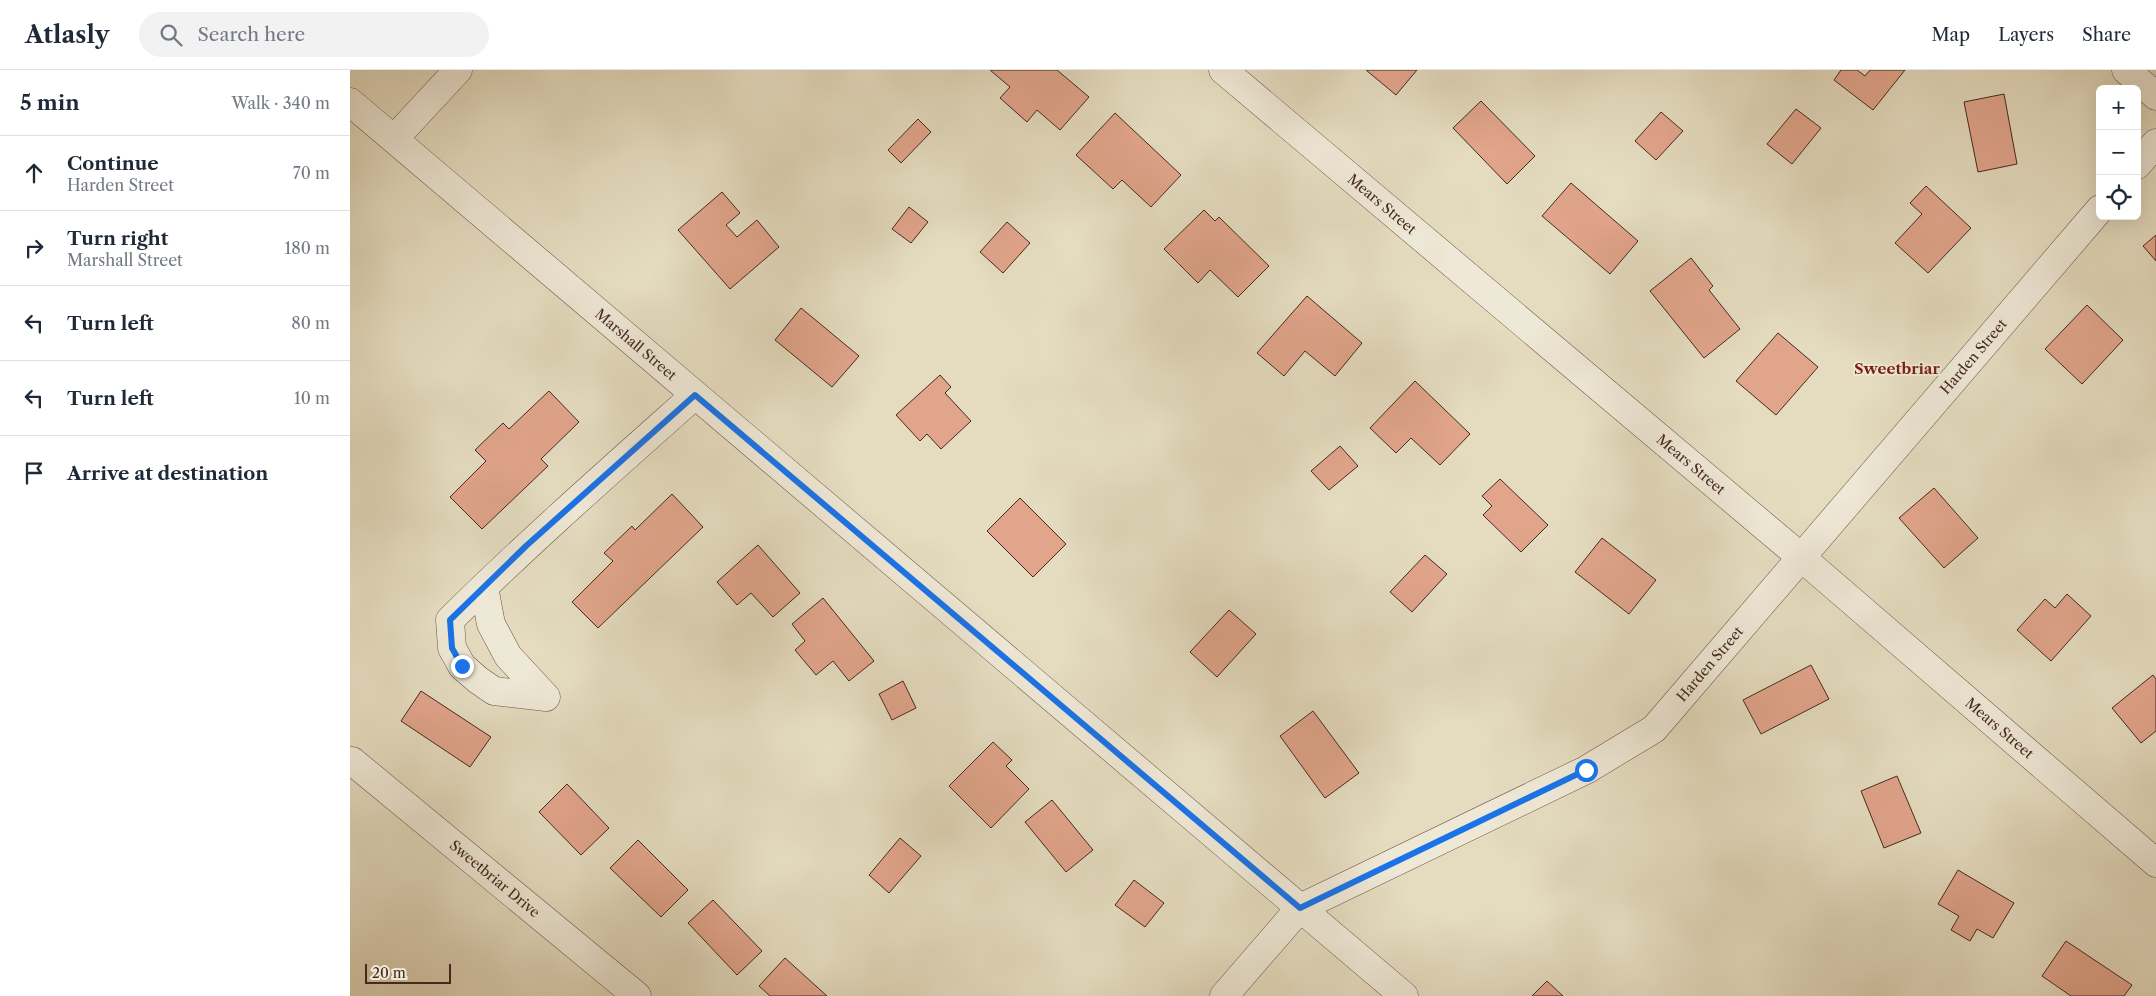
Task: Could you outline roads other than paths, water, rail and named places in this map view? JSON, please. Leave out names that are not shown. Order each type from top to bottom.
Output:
[{"type":"street","points":[[394,139],[458,70]]},
{"type":"street","name":"Mears Street","points":[[1223,70],[1802,558],[2156,863]]},
{"type":"street","points":[[2126,70],[2156,96]]},
{"type":"street","name":"Marshall Street","points":[[350,102],[1404,996]]},
{"type":"street","points":[[2141,160],[2156,143]]},
{"type":"street","name":"Harden Street","points":[[1224,996],[1300,908],[1586,770],[1654,729],[2096,214]]},
{"type":"street","points":[[484,587],[526,546],[695,395]]},
{"type":"street","name":"Sweetbriar Drive","points":[[352,762],[638,996]]},
{"type":"district","name":"Sweetbriar","points":[[1897,369]]}]
